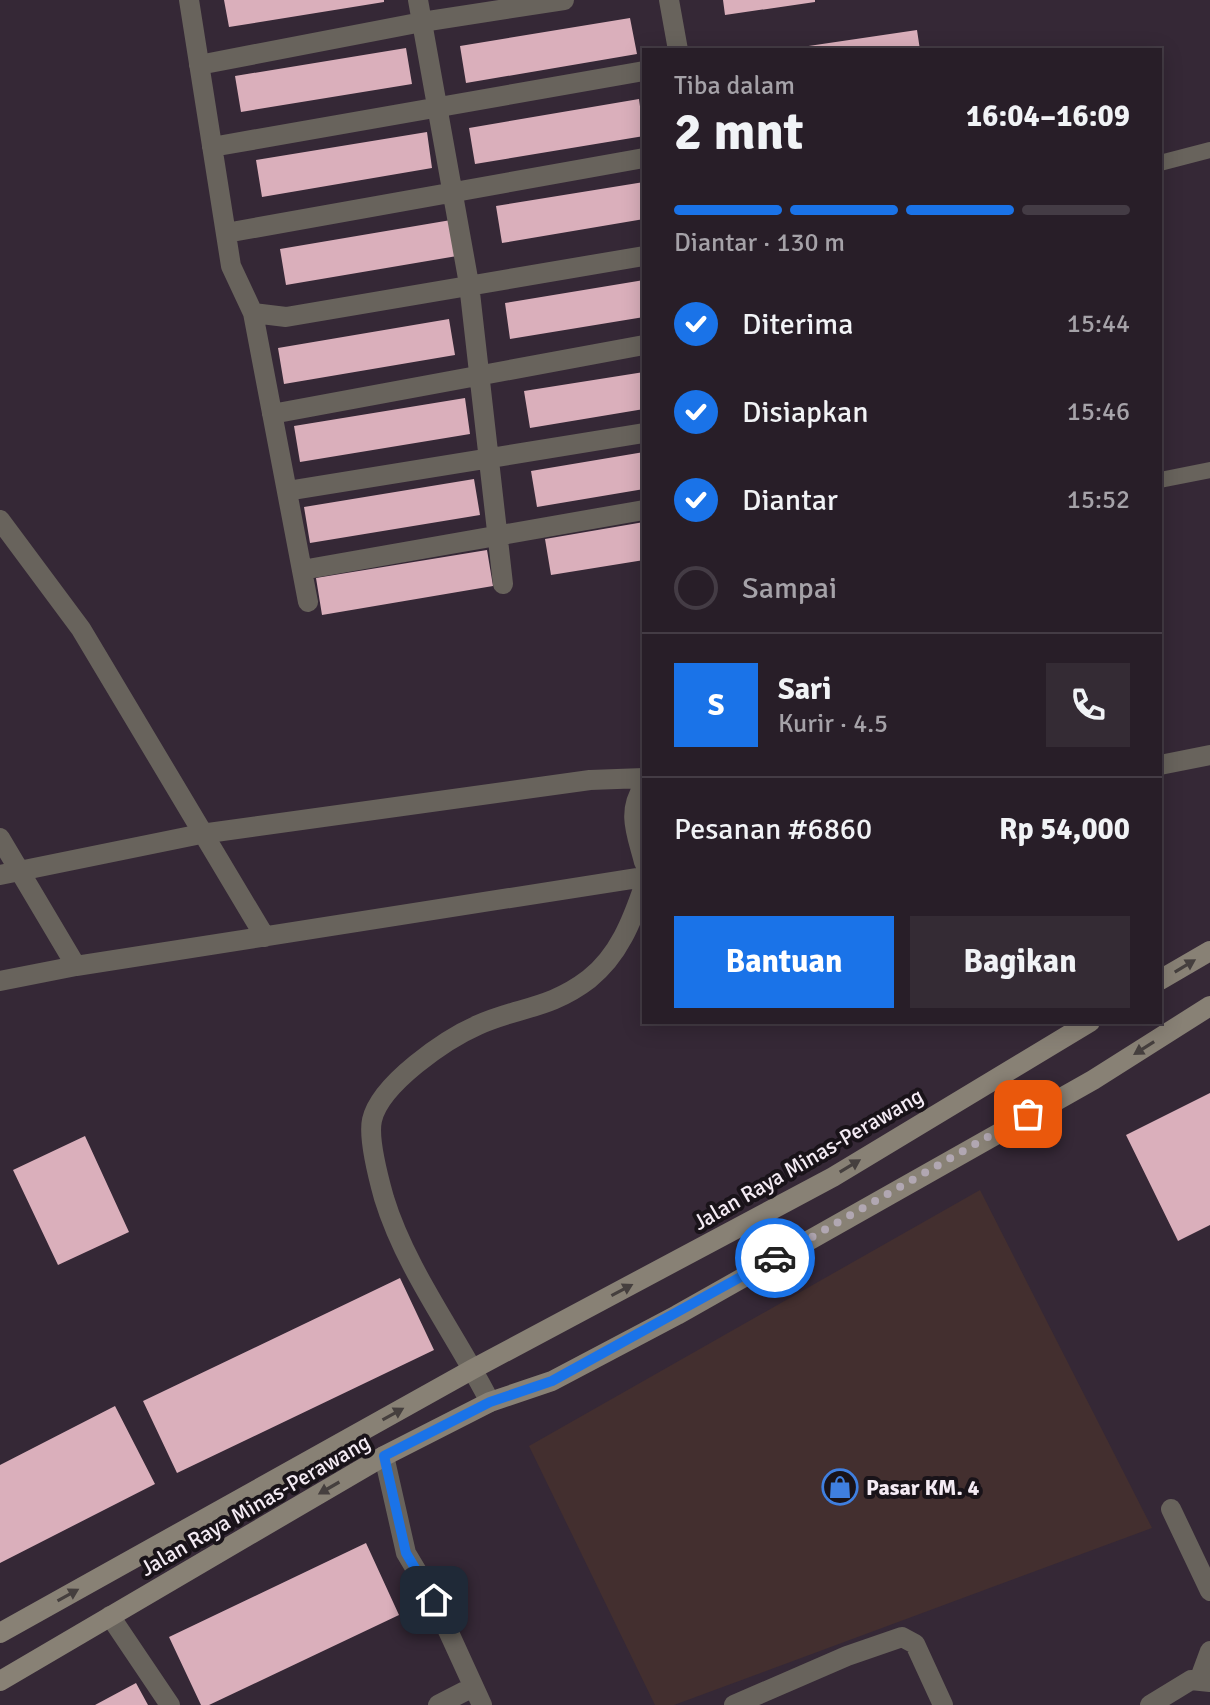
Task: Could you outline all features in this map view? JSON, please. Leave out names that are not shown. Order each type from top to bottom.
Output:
[{"type":"main road","points":[[1162,979],[1210,951]]},
{"type":"main road","name":"Jalan Raya Minas-Perawang","points":[[0,1681],[384,1456],[490,1402],[552,1381],[677,1315],[1093,1080],[1210,1006]]},
{"type":"main road","name":"Jalan Raya Minas-Perawang","points":[[0,1633],[473,1369],[833,1177],[1087,1024]]},
{"type":"street","points":[[189,0],[231,266],[253,313],[308,602]]},
{"type":"street","points":[[418,0],[469,284],[503,584]]},
{"type":"street","points":[[199,65],[422,22],[564,0]]},
{"type":"street","points":[[669,0],[678,48]]},
{"type":"street","points":[[212,147],[642,71]]},
{"type":"street","points":[[226,233],[642,158]]},
{"type":"street","points":[[253,313],[286,317],[642,256]]},
{"type":"street","points":[[272,414],[642,345]]},
{"type":"street","points":[[287,491],[642,433]]},
{"type":"street","points":[[302,570],[642,510]]},
{"type":"street","points":[[0,520],[81,629],[265,937]]},
{"type":"street","points":[[1162,765],[1210,755]]},
{"type":"street","points":[[10,873],[201,834],[590,780],[642,778]]},
{"type":"street","points":[[642,789],[636,798],[632,816],[642,854]]},
{"type":"street","points":[[0,838],[10,873],[76,966]]},
{"type":"street","points":[[0,981],[76,966],[642,877]]},
{"type":"street","points":[[490,1402],[413,1263],[385,1200],[375,1160],[372,1120],[388,1093],[420,1060],[479,1024],[554,1000],[590,978],[621,943],[642,891]]},
{"type":"street","points":[[384,1456],[406,1553],[434,1600],[477,1696],[438,1705]]},
{"type":"street","points":[[1171,1509],[1210,1591]]},
{"type":"street","points":[[110,1616],[170,1705]]},
{"type":"street","points":[[734,1705],[847,1656],[902,1637],[915,1644],[943,1705]]},
{"type":"street","points":[[1150,1705],[1178,1686],[1205,1680],[1210,1651]]},
{"type":"lane","points":[[1162,162],[1210,150]]},
{"type":"lane","points":[[1162,480],[1210,470]]},
{"type":"shaded area","name":"Pasar KM. 4","points":[[980,1190],[1152,1528],[674,1705],[655,1705],[529,1446]]},
{"type":"building","points":[[224,0],[384,0],[384,2],[229,27]]},
{"type":"building","points":[[723,0],[815,0],[815,2],[725,15]]},
{"type":"building","points":[[630,18],[637,54],[466,83],[460,46]]},
{"type":"building","points":[[917,30],[920,48],[795,48]]},
{"type":"building","points":[[406,48],[412,84],[241,112],[235,76]]},
{"type":"building","points":[[639,99],[642,136],[475,164],[469,128]]},
{"type":"building","points":[[427,132],[432,168],[262,197],[256,160]]},
{"type":"building","points":[[642,182],[642,219],[502,243],[496,206]]},
{"type":"building","points":[[451,220],[457,256],[286,285],[280,249]]},
{"type":"building","points":[[642,280],[642,317],[510,339],[505,303]]},
{"type":"building","points":[[449,319],[455,355],[284,384],[278,348]]},
{"type":"building","points":[[642,372],[642,409],[530,428],[524,391]]},
{"type":"building","points":[[465,398],[470,434],[300,462],[294,426]]},
{"type":"building","points":[[642,452],[642,489],[537,507],[531,471]]},
{"type":"building","points":[[474,479],[480,515],[310,543],[304,507]]},
{"type":"building","points":[[642,522],[642,560],[551,575],[545,539]]},
{"type":"building","points":[[487,550],[493,586],[322,615],[316,578]]},
{"type":"building","points":[[1210,1093],[1210,1225],[1178,1241],[1126,1135]]},
{"type":"building","points":[[85,1136],[129,1232],[58,1265],[13,1170]]},
{"type":"building","points":[[400,1278],[434,1350],[177,1473],[143,1401]]},
{"type":"building","points":[[115,1406],[155,1484],[0,1563],[0,1465]]},
{"type":"building","points":[[366,1543],[399,1615],[209,1705],[201,1705],[169,1637]]},
{"type":"building","points":[[136,1683],[148,1705],[95,1705]]},
{"type":"way so far","points":[[775,1258],[1028,1114]]},
{"type":"place","name":"Pasar KM. 4","points":[[840,1487]]},
{"type":"route","points":[[434,1600],[406,1553],[384,1456],[432,1435],[490,1402],[552,1381],[677,1315],[775,1258]]}]
